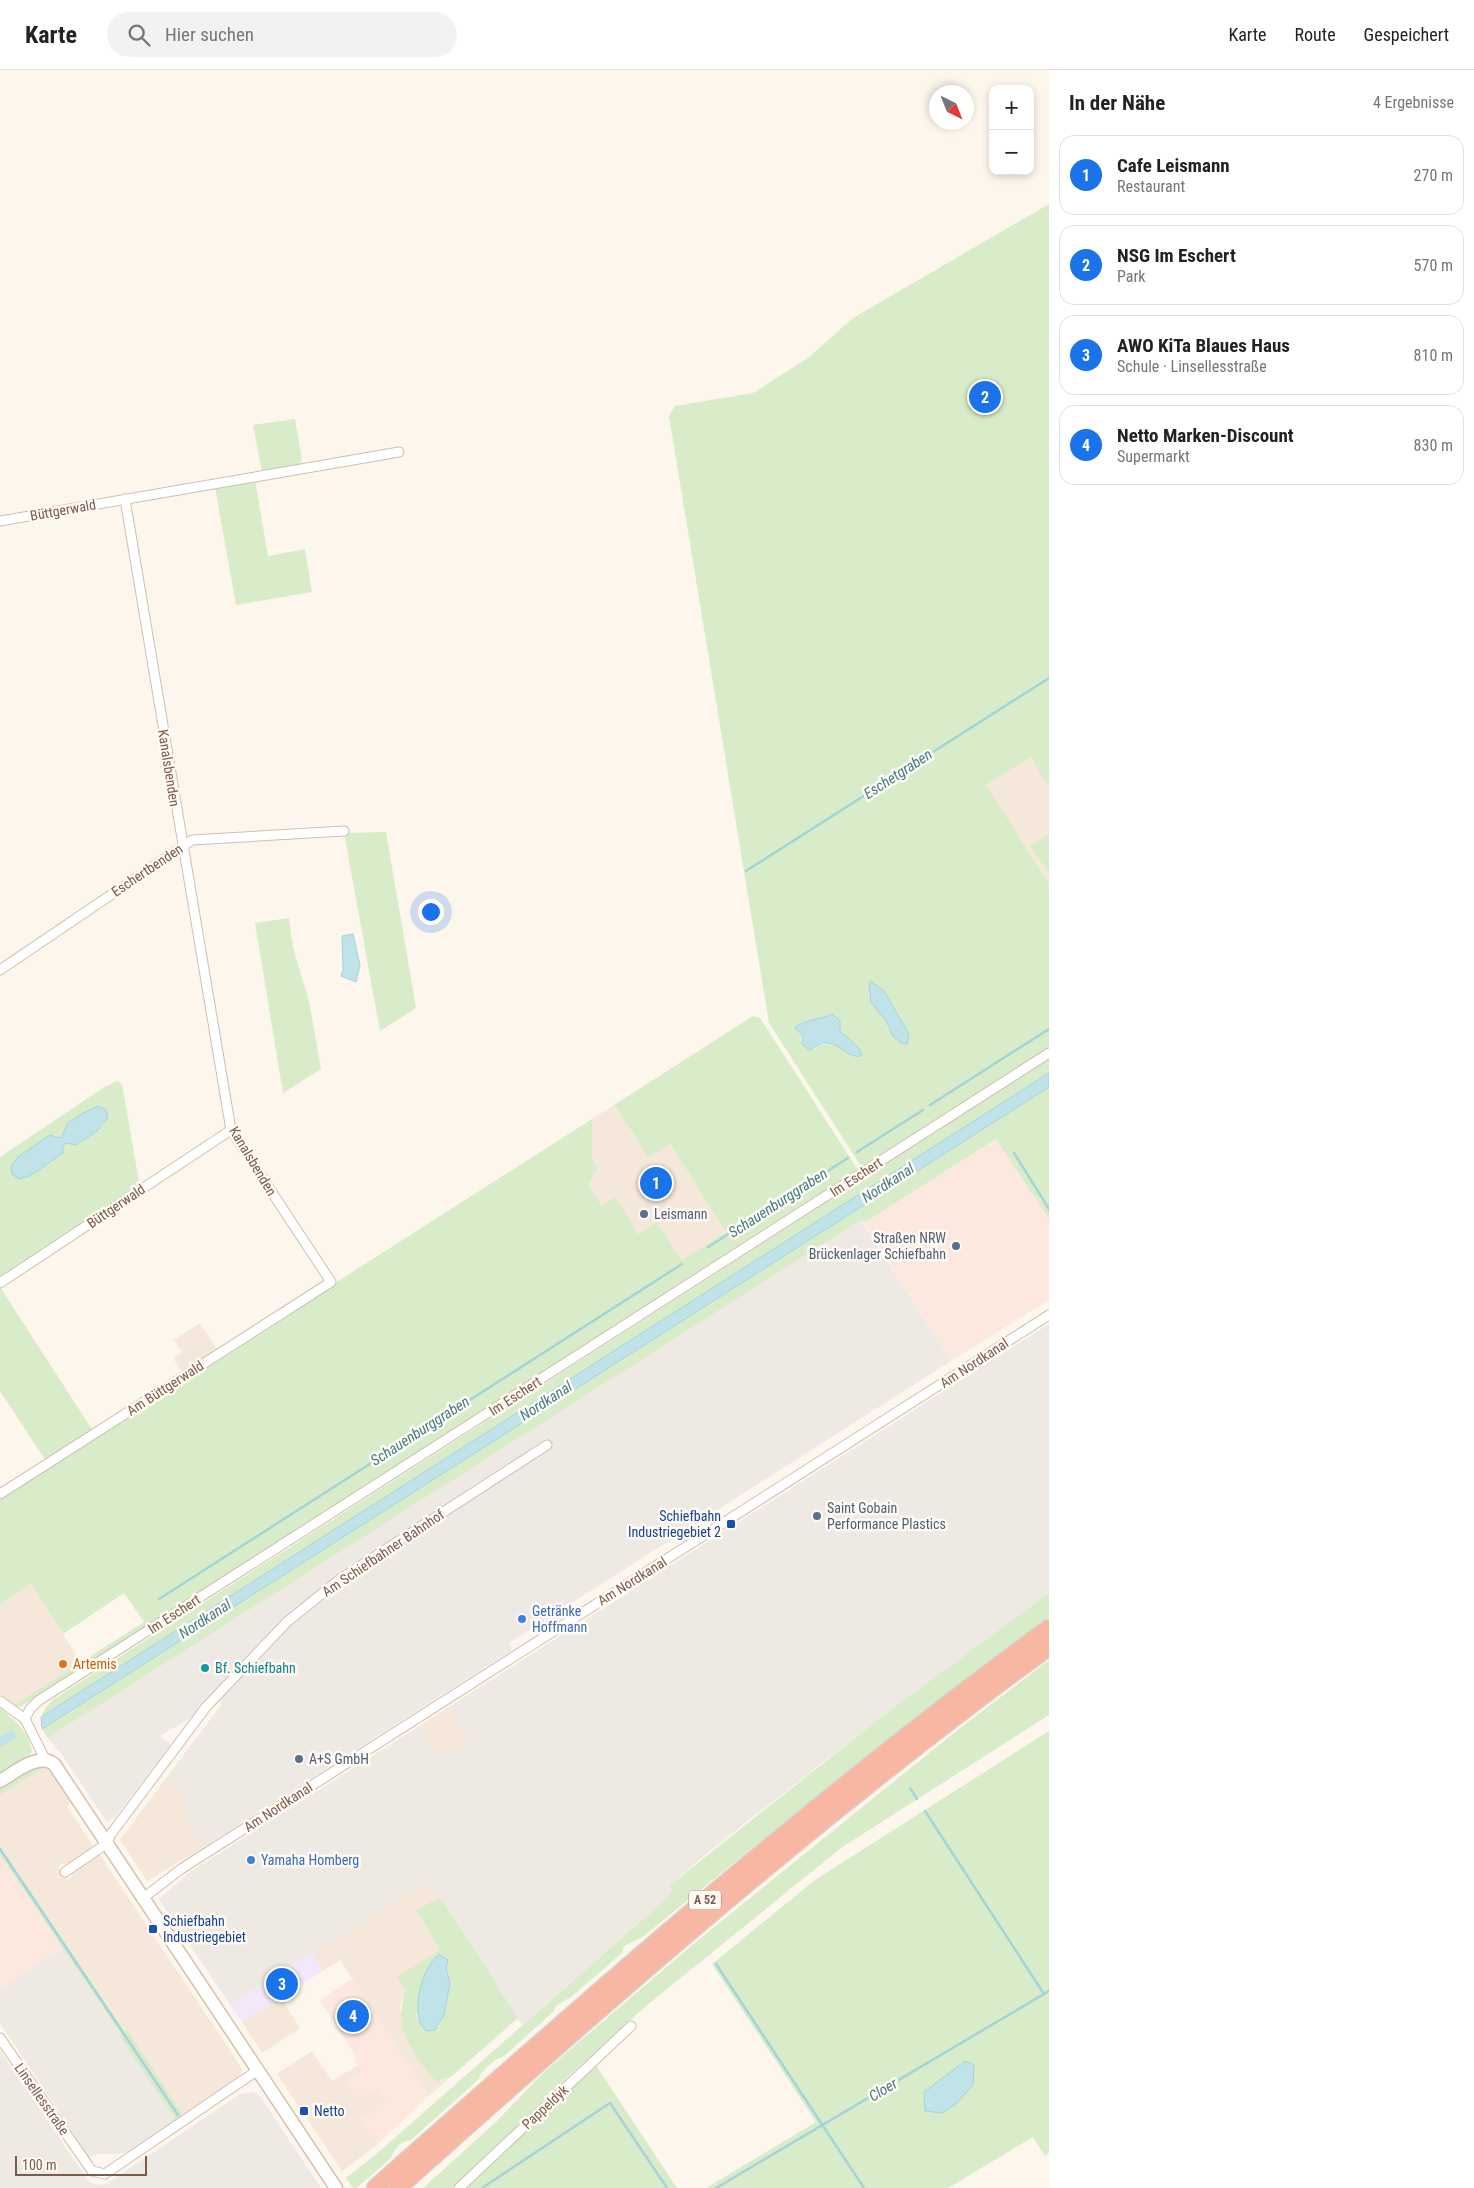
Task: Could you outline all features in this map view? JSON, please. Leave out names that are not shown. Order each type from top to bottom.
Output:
[{"type":"highway","name":"A 52","points":[[375,2188],[606,1984],[721,1886],[850,1781],[1049,1628]]},
{"type":"highway","name":"A 52","points":[[398,2188],[730,1898],[859,1793],[1049,1647]]},
{"type":"street","points":[[125,499],[398,452]]},
{"type":"street","name":"Büttgerwald","points":[[0,521],[125,499]]},
{"type":"street","name":"Kanalsbenden","points":[[125,499],[231,1130],[331,1282]]},
{"type":"street","name":"Eschertbenden","points":[[0,970],[192,840],[344,831]]},
{"type":"street","name":"Im Eschert","points":[[25,1719],[34,1705],[53,1691],[1049,1053]]},
{"type":"street","name":"Büttgerwald","points":[[0,1283],[231,1130]]},
{"type":"street","name":"Am Büttgerwald","points":[[0,1494],[331,1282]]},
{"type":"street","name":"Am Nordkanal","points":[[142,1899],[181,1869],[1049,1315]]},
{"type":"street","name":"Am Schiefbahner Bahnhof","points":[[106,1844],[111,1834],[206,1706],[287,1622],[340,1579],[546,1445]]},
{"type":"street","points":[[0,1701],[25,1719],[45,1759],[54,1764],[58,1769],[142,1899],[336,2188]]},
{"type":"street","points":[[4,1779],[37,1761],[45,1759]]},
{"type":"street","points":[[65,1872],[106,1844]]},
{"type":"street","name":"Pappeldyk","points":[[459,2188],[631,2026]]},
{"type":"street","name":"Linsellesstraße","points":[[0,2038],[92,2171],[105,2174],[258,2070]]},
{"type":"shaded area","points":[[1032,757],[1049,788],[1049,884],[985,785]]},
{"type":"shaded area","points":[[614,1105],[639,1144],[670,1144],[726,1232],[682,1261],[657,1222],[638,1234],[616,1197],[601,1206],[589,1186],[594,1172],[592,1159],[592,1119]]},
{"type":"shaded area","points":[[997,1139],[1049,1219],[1049,1300],[951,1361],[864,1223]]},
{"type":"shaded area","points":[[861,1220],[951,1361],[509,1643],[512,1650],[204,1847],[185,1817],[193,1812],[169,1774],[222,1704],[219,1701],[160,1736],[171,1745],[115,1817],[107,1822],[58,1749],[48,1738]]},
{"type":"shaded area","points":[[200,1323],[218,1351],[183,1374],[173,1358],[182,1352],[174,1340]]},
{"type":"shaded area","points":[[1049,1324],[1049,1593],[885,1714],[712,1849],[669,1886],[672,1890],[668,1897],[522,2025],[442,1899],[436,1899],[425,1882],[230,2005],[159,1899],[190,1872],[421,1725],[441,1758],[469,1740],[449,1707]]},
{"type":"shaded area","points":[[31,1583],[81,1663],[14,1705],[0,1695],[0,1605]]},
{"type":"shaded area","points":[[449,1707],[469,1740],[441,1758],[421,1725]]},
{"type":"shaded area","points":[[47,1766],[71,1803],[67,1806],[95,1849],[67,1866],[63,1863],[58,1867],[67,1880],[72,1877],[72,1872],[98,1852],[243,2070],[237,2079],[183,2115],[0,1846],[0,1795]]},
{"type":"shaded area","points":[[169,1774],[193,1812],[186,1817],[204,1847],[147,1881],[120,1840]]},
{"type":"shaded area","points":[[0,1855],[63,1948],[0,1989]]},
{"type":"shaded area","points":[[425,1881],[436,1899],[416,1912],[440,1950],[405,1989],[400,2008],[441,2081],[452,2076],[429,2096],[340,1960],[323,1971],[311,1954]]},
{"type":"shaded area","points":[[63,1948],[176,2120],[128,2152],[99,2154],[89,2157],[0,2023],[0,1989]]},
{"type":"shaded area","points":[[311,1954],[323,1971],[242,2022],[230,2005]]},
{"type":"shaded area","points":[[352,1979],[429,2096],[378,2144],[361,2119],[386,2101],[377,2088],[358,2100],[346,2082],[362,2071],[354,2059],[356,2057],[320,2000]]},
{"type":"shaded area","points":[[281,1998],[300,2028],[262,2053],[242,2022]]},
{"type":"shaded area","points":[[0,2050],[90,2183],[101,2185],[108,2183],[240,2094],[252,2092],[260,2096],[321,2188],[0,2188]]},
{"type":"shaded area","points":[[312,2051],[332,2081],[358,2065],[362,2071],[358,2100],[377,2087],[386,2101],[361,2119],[378,2144],[342,2171],[277,2074]]},
{"type":"green space","points":[[1049,204],[1049,788],[1031,757],[986,785],[1049,884],[1049,1048],[862,1168],[769,1023],[669,416],[675,406],[753,393],[808,358],[853,318]],"holes":[[[884,991],[895,1013],[888,1029]],[[833,1014],[840,1021],[840,1031],[858,1047],[852,1056],[834,1045],[824,1044],[814,1049],[801,1040],[803,1036],[801,1023]]]},
{"type":"green space","points":[[295,419],[302,460],[298,466],[262,472],[253,425]]},
{"type":"green space","points":[[255,480],[268,556],[305,549],[312,592],[236,605],[215,487]]},
{"type":"green space","points":[[386,832],[416,1008],[380,1031],[344,833]]},
{"type":"green space","points":[[1049,834],[1049,873],[1030,846]]},
{"type":"green space","points":[[289,918],[293,948],[309,1001],[321,1069],[283,1093],[255,923]]},
{"type":"green space","points":[[753,1016],[760,1018],[858,1170],[20,1707],[14,1705],[144,1622],[124,1593],[63,1634],[31,1583],[0,1605],[0,1497],[592,1119],[592,1159],[598,1169],[594,1172],[589,1186],[601,1205],[616,1197],[638,1234],[657,1222],[682,1260],[726,1232],[670,1144],[648,1157],[614,1105]]},
{"type":"green space","points":[[1049,1059],[1049,1073],[41,1717],[46,1707],[54,1699]]},
{"type":"green space","points":[[117,1081],[122,1084],[140,1187],[0,1280],[0,1157],[103,1088]],"holes":[[[95,1107],[105,1124],[79,1144],[65,1143],[52,1161],[30,1176],[19,1179],[19,1156],[55,1135],[61,1138],[66,1124]]]},
{"type":"green space","points":[[1049,1087],[1049,1219],[996,1139],[864,1223],[861,1220],[48,1738],[42,1729]]},
{"type":"green space","points":[[0,1287],[93,1431],[46,1461],[0,1391]]},
{"type":"green space","points":[[1049,1593],[1049,1617],[845,1774],[644,1936],[624,1946],[622,1953],[572,1996],[556,2006],[553,2012],[504,2056],[488,2066],[478,2080],[411,2140],[398,2146],[391,2158],[357,2188],[353,2188],[346,2178],[381,2150],[668,1897],[672,1890],[669,1886],[885,1714]]},
{"type":"green space","points":[[1049,1660],[1049,1715],[841,1848],[646,2006],[561,2083],[453,2188],[423,2188],[495,2123],[544,2072],[697,1941],[960,1728]]},
{"type":"green space","points":[[0,1708],[24,1732],[32,1751],[28,1759],[0,1776]]},
{"type":"green space","points":[[1049,1731],[1049,2153],[1045,2156],[1033,2137],[948,2188],[706,2188],[816,2122],[712,1964],[815,1880]]},
{"type":"green space","points":[[40,1766],[47,1766],[0,1795],[0,1788]]},
{"type":"green space","points":[[0,1846],[125,2031],[127,2030],[183,2115],[176,2120],[119,2035],[121,2034],[0,1855]]},
{"type":"green space","points":[[436,1899],[442,1899],[518,2018],[452,2076],[437,2081],[427,2072],[413,2051],[408,2043],[403,2027],[402,2009],[405,1989],[397,1977],[440,1950],[416,1911]],"holes":[[[446,1968],[450,1983],[444,2015],[438,2027],[423,2029],[416,2015]]]},
{"type":"green space","points":[[595,2064],[677,2188],[465,2188]]},
{"type":"water","points":[[353,934],[360,965],[356,982],[341,976],[343,969],[342,936]]},
{"type":"water","points":[[871,981],[884,991],[909,1034],[907,1044],[901,1043],[893,1036],[886,1021],[871,1002],[869,984]]},
{"type":"water","points":[[833,1014],[840,1021],[840,1031],[858,1047],[862,1054],[861,1056],[852,1055],[828,1043],[823,1043],[809,1050],[802,1044],[803,1036],[795,1027]]},
{"type":"water","points":[[1049,1073],[1049,1087],[42,1729],[41,1717]]},
{"type":"water","points":[[98,1106],[106,1110],[108,1118],[97,1131],[76,1145],[65,1143],[63,1153],[30,1176],[19,1179],[12,1174],[11,1166],[19,1156],[50,1135],[61,1138],[67,1124]]},
{"type":"water","points":[[439,1955],[448,1960],[446,1968],[450,1983],[444,2015],[435,2030],[427,2031],[421,2025],[418,2016],[419,1992],[428,1969],[433,1960]]},
{"type":"water","points":[[965,2061],[974,2065],[973,2085],[956,2104],[942,2113],[925,2111],[924,2092]]},
{"type":"waterway","name":"Eschetgraben","points":[[746,871],[1049,678]]},
{"type":"waterway","name":"Schauenburggraben","points":[[930,1105],[1049,1029]]},
{"type":"waterway","name":"Schauenburggraben","points":[[857,1152],[923,1110]]},
{"type":"waterway","points":[[1014,1153],[1049,1209]]},
{"type":"waterway","name":"Schauenburggraben","points":[[708,1247],[848,1158]]},
{"type":"waterway","name":"Schauenburggraben","points":[[159,1599],[682,1264]]},
{"type":"waterway","name":"Nordkanal","points":[[0,1742],[11,1736]]},
{"type":"waterway","points":[[910,1788],[917,1799]]},
{"type":"waterway","points":[[925,1811],[1044,1994]]},
{"type":"waterway","points":[[0,1849],[178,2115]]},
{"type":"waterway","points":[[716,1964],[864,2188]]},
{"type":"waterway","name":"Cloer","points":[[716,2188],[1049,1991]]},
{"type":"waterway","name":"Cloer","points":[[482,2188],[610,2103],[667,2188]]},
{"type":"place","name":"NSG Im Eschert","points":[[985,397]]},
{"type":"place","name":"Cafe Leismann","points":[[656,1183]]},
{"type":"place","name":"Leismann","points":[[644,1214]]},
{"type":"place","name":"Straßen NRW Brückenlager Schiefbahn","points":[[956,1246]]},
{"type":"place","name":"Saint Gobain Performance Plastics","points":[[817,1516]]},
{"type":"place","name":"Schiefbahn Industriegebiet 2","points":[[731,1524]]},
{"type":"place","name":"Getränke Hoffmann","points":[[522,1619]]},
{"type":"place","name":"Artemis","points":[[63,1664]]},
{"type":"place","name":"Bf. Schiefbahn","points":[[205,1668]]},
{"type":"place","name":"A+S GmbH","points":[[299,1759]]},
{"type":"place","name":"Yamaha Homberg","points":[[251,1860]]},
{"type":"place","name":"Schiefbahn Industriegebiet","points":[[153,1929]]},
{"type":"place","name":"AWO KiTa Blaues Haus","points":[[282,1984]]},
{"type":"place","name":"Netto Marken-Discount","points":[[353,2016]]},
{"type":"place","name":"Netto","points":[[304,2111]]}]
